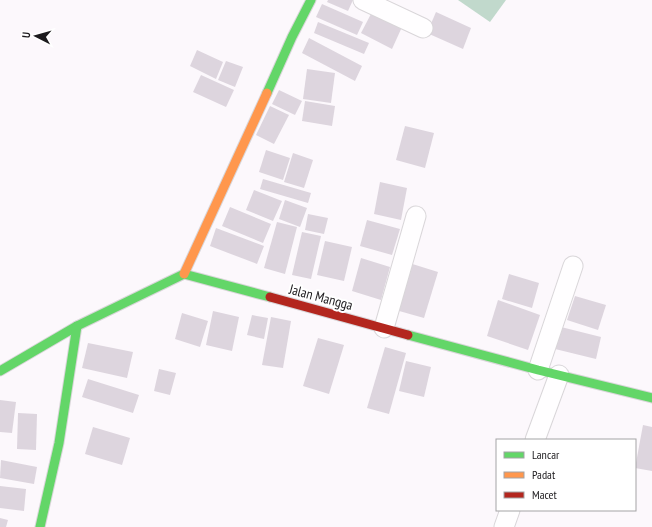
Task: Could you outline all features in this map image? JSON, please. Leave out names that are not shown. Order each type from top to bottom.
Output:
[{"type":"street","points":[[0,371],[77,326],[184,274],[292,37],[311,0]]},
{"type":"street","points":[[363,0],[423,28]]},
{"type":"street","points":[[384,328],[416,216]]},
{"type":"street","points":[[538,370],[573,266]]},
{"type":"street","name":"Jalan Mangga","points":[[184,274],[538,370],[652,398]]},
{"type":"street","points":[[40,527],[59,443],[77,326]]},
{"type":"street","points":[[536,439],[559,375]]},
{"type":"street","points":[[504,527],[510,511]]},
{"type":"green space","points":[[458,0],[506,0],[490,22]]},
{"type":"building","points":[[328,0],[353,0],[348,11],[327,2]]},
{"type":"building","points":[[322,4],[363,22],[357,35],[316,17]]},
{"type":"building","points":[[372,12],[402,27],[392,49],[361,33]]},
{"type":"building","points":[[436,12],[471,28],[463,49],[427,33]]},
{"type":"building","points":[[318,22],[369,43],[364,54],[314,33]]},
{"type":"building","points":[[309,38],[362,66],[355,81],[302,53]]},
{"type":"building","points":[[197,50],[223,62],[216,79],[190,66]]},
{"type":"building","points":[[226,61],[243,67],[235,87],[218,80]]},
{"type":"building","points":[[307,69],[335,73],[331,103],[303,99]]},
{"type":"building","points":[[201,75],[234,90],[226,107],[193,92]]},
{"type":"building","points":[[279,90],[302,101],[295,115],[272,104]]},
{"type":"building","points":[[305,101],[335,106],[332,126],[302,121]]},
{"type":"building","points":[[270,106],[289,115],[274,144],[256,135]]},
{"type":"building","points":[[405,126],[434,133],[425,168],[396,160]]},
{"type":"building","points":[[266,150],[290,158],[283,180],[259,172]]},
{"type":"building","points":[[293,153],[313,160],[304,188],[284,182]]},
{"type":"building","points":[[263,179],[311,193],[308,203],[260,189]]},
{"type":"building","points":[[380,182],[407,188],[401,220],[374,214]]},
{"type":"building","points":[[254,190],[282,201],[273,221],[246,210]]},
{"type":"building","points":[[285,200],[307,208],[300,227],[279,219]]},
{"type":"building","points":[[230,207],[271,224],[263,243],[222,226]]},
{"type":"building","points":[[308,214],[328,218],[324,234],[305,230]]},
{"type":"building","points":[[367,220],[400,229],[392,255],[360,246]]},
{"type":"building","points":[[277,222],[297,227],[285,274],[264,268]]},
{"type":"building","points":[[216,228],[264,246],[257,264],[210,246]]},
{"type":"building","points":[[302,232],[321,236],[311,279],[292,275]]},
{"type":"building","points":[[325,241],[352,247],[344,281],[317,275]]},
{"type":"building","points":[[361,258],[390,267],[381,300],[352,291]]},
{"type":"building","points":[[406,262],[438,272],[424,318],[392,309]]},
{"type":"building","points":[[509,274],[539,283],[532,308],[502,299]]},
{"type":"building","points":[[575,296],[606,305],[598,330],[567,320]]},
{"type":"building","points":[[498,300],[540,315],[528,350],[487,336]]},
{"type":"building","points":[[213,311],[239,317],[232,351],[206,345]]},
{"type":"building","points":[[182,313],[208,321],[200,347],[175,339]]},
{"type":"building","points":[[252,315],[268,318],[264,339],[247,335]]},
{"type":"building","points":[[271,317],[291,321],[283,368],[262,365]]},
{"type":"building","points":[[557,326],[601,337],[596,359],[551,348]]},
{"type":"building","points":[[318,338],[344,345],[329,394],[303,386]]},
{"type":"building","points":[[88,343],[133,352],[127,378],[82,368]]},
{"type":"building","points":[[385,347],[406,353],[389,414],[367,408]]},
{"type":"building","points":[[406,361],[431,367],[424,397],[399,391]]},
{"type":"building","points":[[159,369],[176,373],[170,395],[154,391]]},
{"type":"building","points":[[88,379],[139,395],[133,413],[82,397]]},
{"type":"building","points":[[0,400],[16,402],[12,433],[0,432]]},
{"type":"building","points":[[18,413],[37,414],[36,450],[17,449]]},
{"type":"building","points":[[643,425],[652,427],[652,471],[636,468]]},
{"type":"building","points":[[93,427],[130,438],[122,465],[85,454]]},
{"type":"building","points":[[1,460],[37,467],[34,484],[0,478]]},
{"type":"building","points":[[0,486],[26,489],[24,511],[0,508]]},
{"type":"building","points":[[0,518],[8,520],[6,527],[0,527]]},
{"type":"traffic: fast","points":[[267,93],[292,37],[311,0]]},
{"type":"traffic: fast","points":[[0,371],[77,326],[184,274],[270,297]]},
{"type":"traffic: fast","points":[[40,527],[59,443],[77,326]]},
{"type":"traffic: fast","points":[[408,335],[538,370],[652,398]]},
{"type":"traffic: slow","points":[[184,274],[267,93]]},
{"type":"traffic: jam","points":[[270,297],[408,335]]}]
